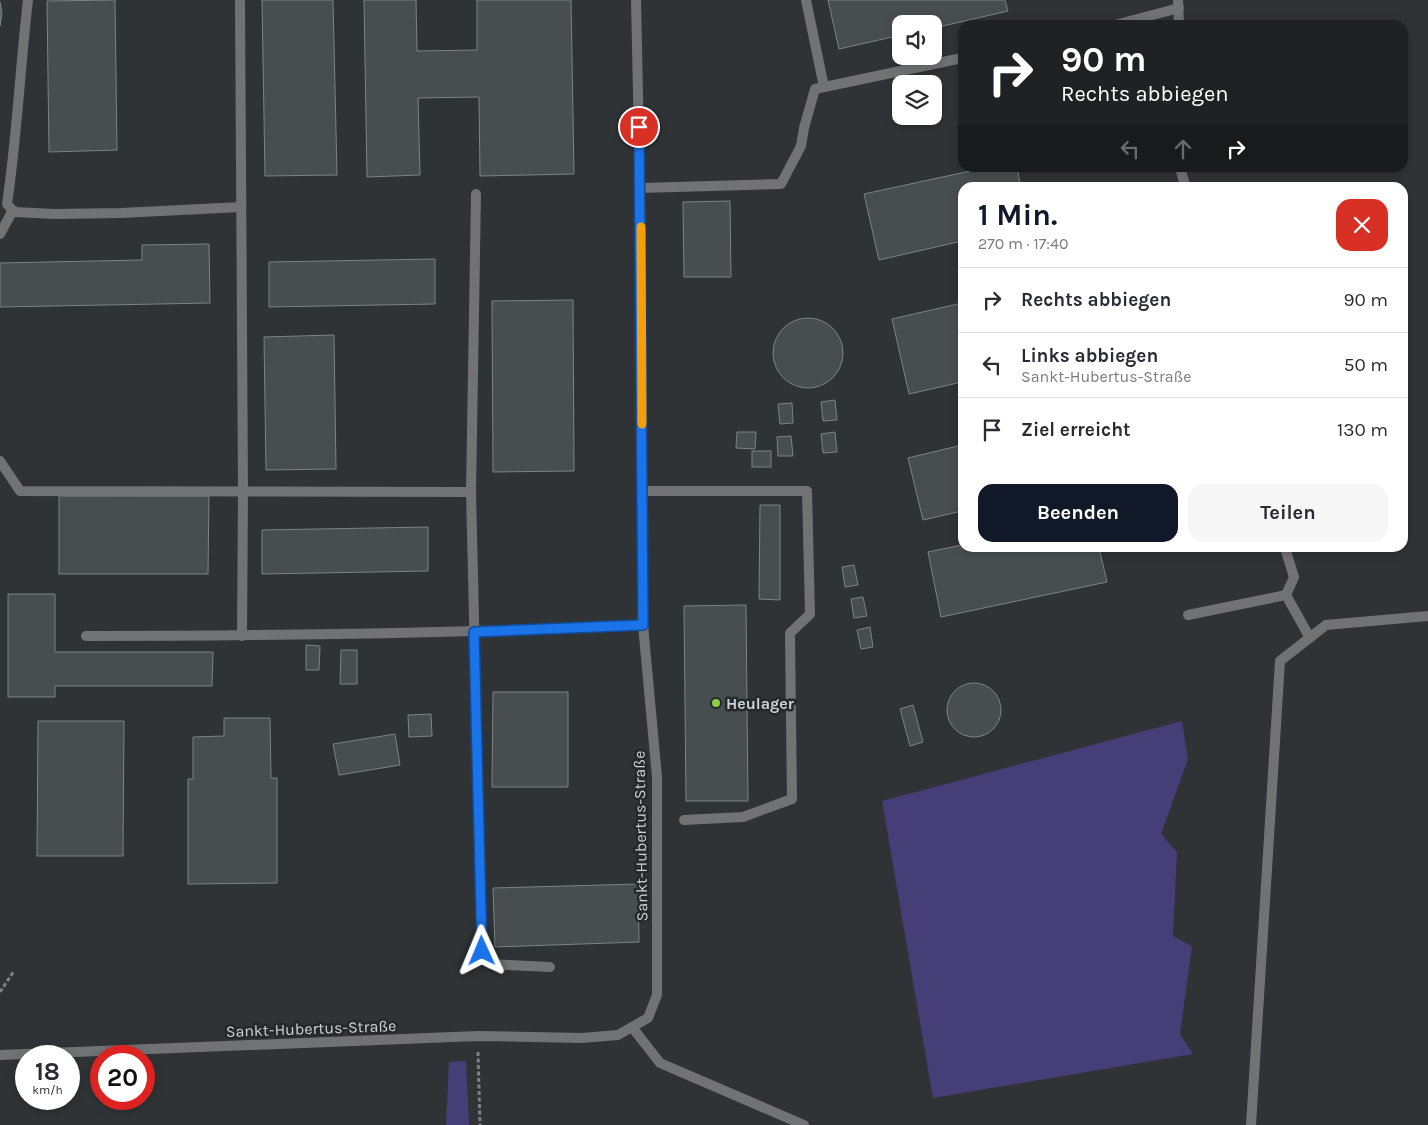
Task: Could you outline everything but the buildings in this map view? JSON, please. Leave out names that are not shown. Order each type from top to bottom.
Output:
[{"type":"street","points":[[28,0],[20,67],[15,152],[7,204],[13,210],[28,214],[65,214],[241,207]]},
{"type":"street","points":[[240,0],[242,636]]},
{"type":"street","name":"Sankt-Hubertus-Straße","points":[[0,1055],[478,1036],[582,1038],[618,1035],[648,1018],[657,995],[657,777],[643,625],[640,188],[636,0]]},
{"type":"street","points":[[806,0],[824,87]]},
{"type":"street","points":[[1130,20],[1179,4],[1179,20]]},
{"type":"street","points":[[640,188],[781,184],[802,146],[804,128],[815,89],[958,59]]},
{"type":"street","points":[[476,194],[471,492],[482,951],[490,964],[550,968]]},
{"type":"street","points":[[0,234],[13,210]]},
{"type":"street","points":[[0,461],[20,491],[471,492]]},
{"type":"street","points":[[643,492],[807,490],[810,614],[790,633],[792,799],[743,816],[684,820]]},
{"type":"street","points":[[1286,595],[1294,577],[1287,552]]},
{"type":"street","points":[[1188,615],[1286,595]]},
{"type":"street","points":[[1286,595],[1310,638]]},
{"type":"street","points":[[1251,1125],[1280,661],[1326,625],[1428,616]]},
{"type":"street","points":[[86,636],[242,636],[474,632],[643,625]]},
{"type":"street","points":[[632,1027],[660,1063],[804,1125]]},
{"type":"path","points":[[0,992],[14,971]]},
{"type":"path","points":[[478,1036],[480,1125]]},
{"type":"shaded area","points":[[1182,721],[1188,759],[1161,834],[1177,852],[1173,936],[1192,946],[1180,1034],[1193,1054],[933,1098],[882,801]]},
{"type":"shaded area","points":[[466,1061],[469,1125],[446,1125],[449,1062]]},
{"type":"slow traffic","points":[[641,227],[642,424]]},
{"type":"place","name":"Heulager","points":[[716,703]]},
{"type":"route","points":[[482,951],[474,632],[643,625],[639,127]]}]
